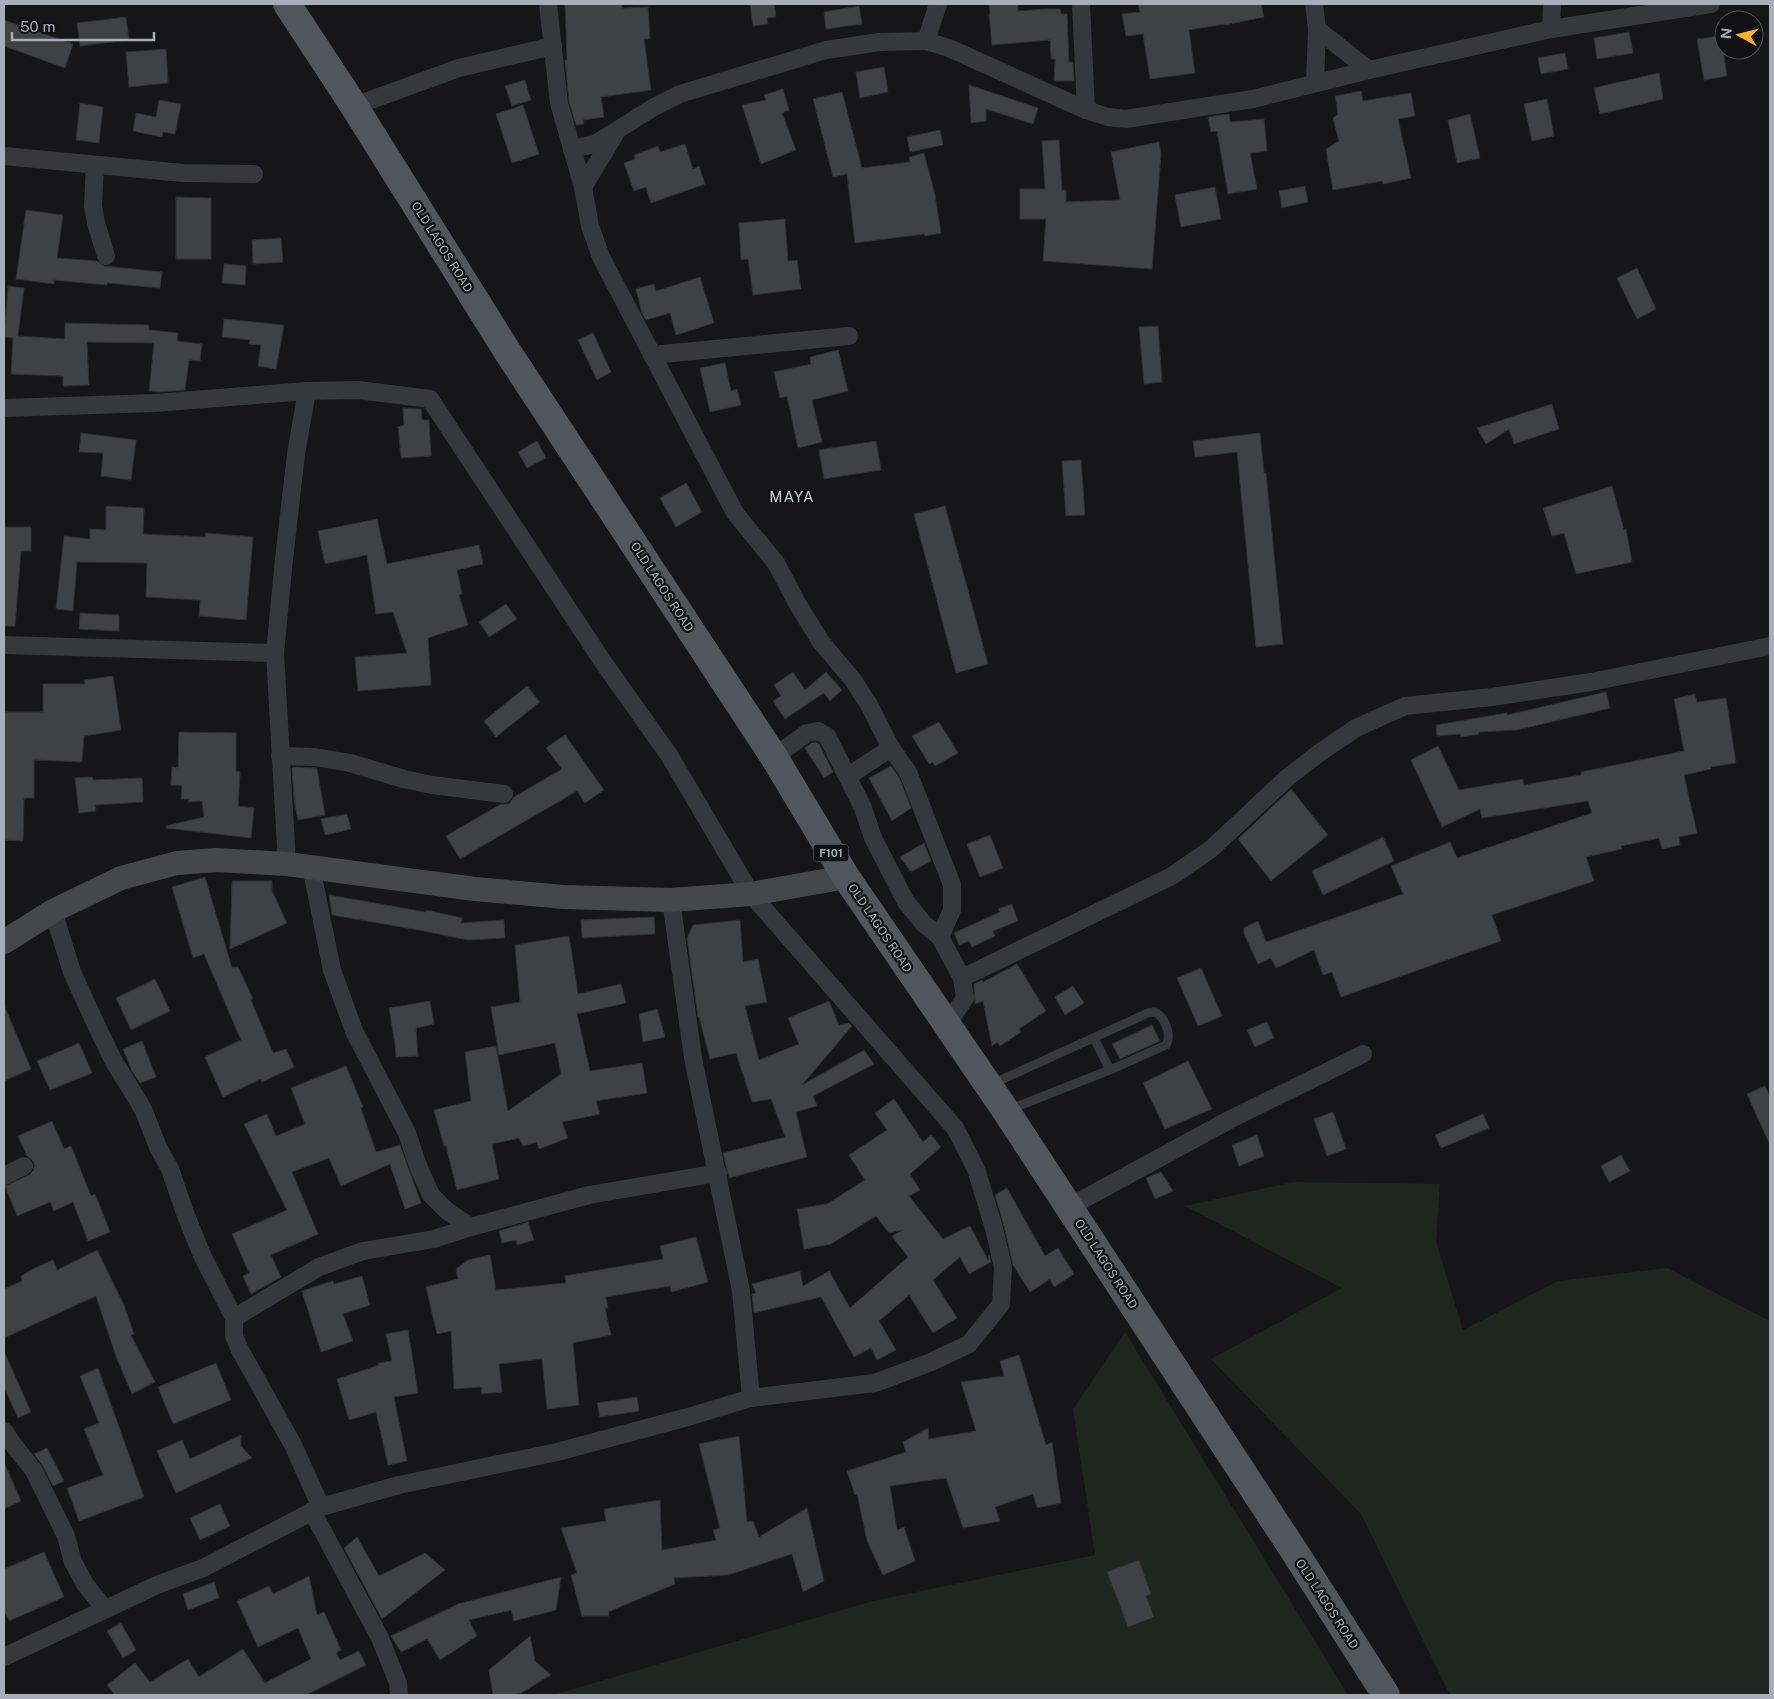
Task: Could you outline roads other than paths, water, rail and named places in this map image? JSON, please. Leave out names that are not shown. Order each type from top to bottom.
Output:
[{"type":"main road","name":"OLD LAGOS ROAD","points":[[286,4],[354,106],[509,354],[774,757],[846,877],[1069,1207],[1386,1695]]},
{"type":"street","points":[[548,4],[559,103],[583,187],[590,226],[601,257],[735,513],[776,563],[797,603],[821,642],[853,680],[891,748],[908,772],[952,886],[952,910],[940,937]]},
{"type":"street","points":[[926,41],[938,4]]},
{"type":"street","points":[[1081,4],[1086,110]]},
{"type":"street","points":[[1314,4],[1316,83]]},
{"type":"street","points":[[1551,29],[1552,4]]},
{"type":"street","points":[[572,148],[595,144],[654,107],[680,94],[826,50],[880,42],[926,41],[949,48],[1086,110],[1108,117],[1126,119],[1253,99],[1369,70],[1551,29],[1711,4]]},
{"type":"street","points":[[1316,28],[1369,70]]},
{"type":"street","points":[[354,106],[459,68],[553,46]]},
{"type":"street","points":[[583,187],[616,131]]},
{"type":"street","points":[[4,156],[183,173],[254,174]]},
{"type":"street","points":[[95,165],[94,206],[96,222],[106,256]]},
{"type":"street","points":[[652,354],[849,336]]},
{"type":"street","points":[[4,408],[155,403],[307,391],[358,390],[430,399],[603,662],[669,756],[751,894],[955,1128],[976,1169],[994,1228],[1003,1267],[1001,1304],[969,1344],[931,1362],[875,1383],[751,1398],[688,1417],[566,1449],[399,1485],[317,1509],[203,1568],[156,1585],[4,1657]]},
{"type":"street","points":[[287,864],[274,653],[296,454],[307,391]]},
{"type":"street","points":[[4,645],[274,653]]},
{"type":"street","points":[[962,978],[1172,876],[1211,849],[1287,778],[1319,753],[1356,728],[1406,706],[1492,697],[1591,682],[1770,646]]},
{"type":"street","points":[[774,757],[807,733],[818,730],[827,736],[848,776],[874,838],[906,902],[924,924],[940,937],[962,978],[965,998],[946,1026]]},
{"type":"street","points":[[848,776],[891,748]]},
{"type":"street","points":[[280,756],[350,763],[432,785],[504,794]]},
{"type":"street","points":[[4,942],[53,911],[121,878],[177,863],[216,860],[287,864],[475,889],[564,897],[671,900],[751,894],[846,877]]},
{"type":"street","points":[[310,867],[332,970],[354,1031],[407,1133],[431,1196],[447,1211],[472,1226]]},
{"type":"street","points":[[671,900],[694,1058],[741,1291],[751,1398]]},
{"type":"street","points":[[53,911],[72,972],[114,1060],[143,1109],[158,1147],[170,1169],[202,1255],[234,1318],[234,1336],[240,1350],[294,1445],[317,1509],[380,1638],[398,1683],[399,1695]]},
{"type":"street","points":[[1069,1207],[1231,1119],[1363,1054]]},
{"type":"street","points":[[4,1176],[24,1166]]},
{"type":"street","points":[[234,1318],[319,1267],[363,1251],[434,1239],[472,1226],[589,1195],[718,1173]]},
{"type":"street","points":[[4,1431],[34,1471],[66,1536],[73,1562],[85,1584],[105,1609]]},
{"type":"lane","points":[[988,1086],[1148,1013],[1154,1012],[1162,1017],[1168,1032],[1166,1045],[1006,1112]]},
{"type":"lane","points":[[1094,1038],[1110,1070]]},
{"type":"district","name":"MAYA","points":[[792,497]]}]
